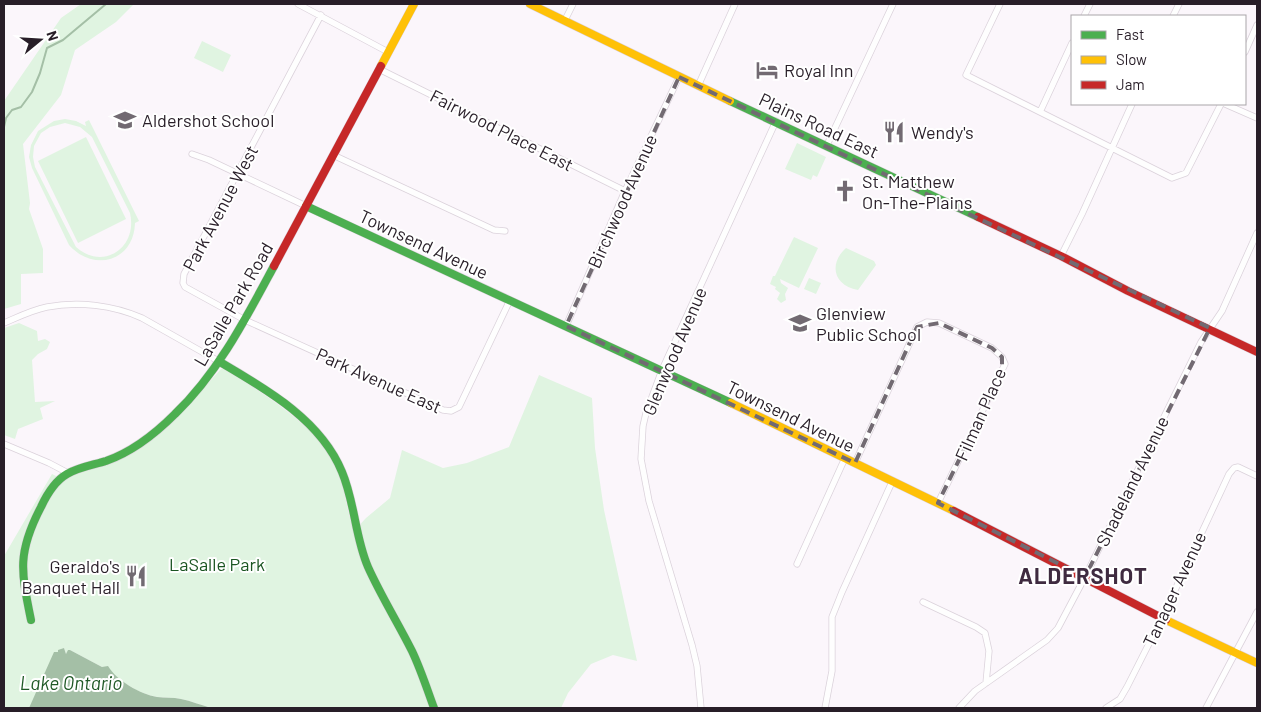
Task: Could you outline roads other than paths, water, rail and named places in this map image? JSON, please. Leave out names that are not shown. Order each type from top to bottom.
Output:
[{"type":"street","points":[[298,4],[388,52]]},
{"type":"street","name":"LaSalle Park Road","points":[[31,620],[21,574],[22,553],[25,539],[50,491],[58,480],[68,473],[116,456],[145,440],[175,415],[194,395],[220,362],[245,320],[414,4]]},
{"type":"street","name":"Plains Road East","points":[[530,4],[679,77],[1061,256],[1128,291],[1210,328],[1257,352]]},
{"type":"street","points":[[565,20],[574,4]]},
{"type":"street","points":[[698,86],[735,4]]},
{"type":"street","points":[[827,145],[894,4]]},
{"type":"street","points":[[1000,4],[966,75],[1172,178],[1186,173],[1220,105]]},
{"type":"street","name":"Park Avenue West","points":[[245,320],[188,289],[183,283],[183,279],[320,16]]},
{"type":"street","points":[[1246,50],[1257,25]]},
{"type":"street","points":[[1040,112],[1071,45]]},
{"type":"street","name":"Fairwood Place East","points":[[379,69],[625,191]]},
{"type":"street","name":"Birchwood Avenue","points":[[566,326],[625,191],[679,77]]},
{"type":"street","points":[[1061,256],[1132,105]]},
{"type":"street","points":[[1228,105],[1257,118]]},
{"type":"street","name":"Glenwood Avenue","points":[[702,708],[697,666],[692,645],[649,501],[641,459],[643,426],[662,370],[776,122]]},
{"type":"street","points":[[192,154],[209,160],[306,206]]},
{"type":"street","points":[[333,156],[494,230],[505,231]]},
{"type":"street","name":"Townsend Avenue","points":[[306,206],[662,370],[938,503],[1162,618],[1257,663]]},
{"type":"street","name":"Shadeland Avenue","points":[[959,708],[975,691],[1047,640],[1058,628],[1201,342],[1222,311],[1257,233]]},
{"type":"street","name":"Park Avenue East","points":[[245,320],[442,410],[451,411],[459,407],[465,398],[510,300]]},
{"type":"street","points":[[4,323],[47,307],[64,305],[106,306],[132,313],[262,387],[317,432],[332,453],[345,482],[359,541],[367,564],[414,654],[434,708]]},
{"type":"street","name":"Filman Place","points":[[855,464],[917,327],[927,322],[939,323],[992,348],[1002,357],[1005,364],[938,503]]},
{"type":"street","points":[[4,444],[68,473]]},
{"type":"street","points":[[797,564],[845,458]]},
{"type":"street","name":"Tanager Avenue","points":[[1106,708],[1120,699],[1162,618],[1229,474],[1238,467],[1257,476]]},
{"type":"street","points":[[825,708],[832,671],[832,617],[892,482]]},
{"type":"street","points":[[923,602],[985,633],[989,651],[986,683]]},
{"type":"street","points":[[1206,708],[1257,612]]},
{"type":"water","name":"Lake Ontario","points":[[64,648],[66,654],[70,650],[102,667],[108,666],[123,682],[143,693],[157,697],[181,699],[211,708],[29,708],[54,652]]},
{"type":"waterway","points":[[4,127],[6,118],[12,110],[21,107],[32,92],[47,48],[63,40],[106,4]]},
{"type":"place","name":"Royal Inn","points":[[767,70]]},
{"type":"place","name":"Aldershot School","points":[[125,120]]},
{"type":"place","name":"Wendy's","points":[[894,132]]},
{"type":"place","name":"St. Matthew On-The-Plains","points":[[845,191]]},
{"type":"place","name":"Glenview Public School","points":[[800,323]]},
{"type":"place","name":"Geraldo's Banquet Hall","points":[[136,576]]},
{"type":"district","name":"ALDERSHOT","points":[[1083,575]]},
{"type":"park label","name":"LaSalle Park","points":[[217,564]]}]
